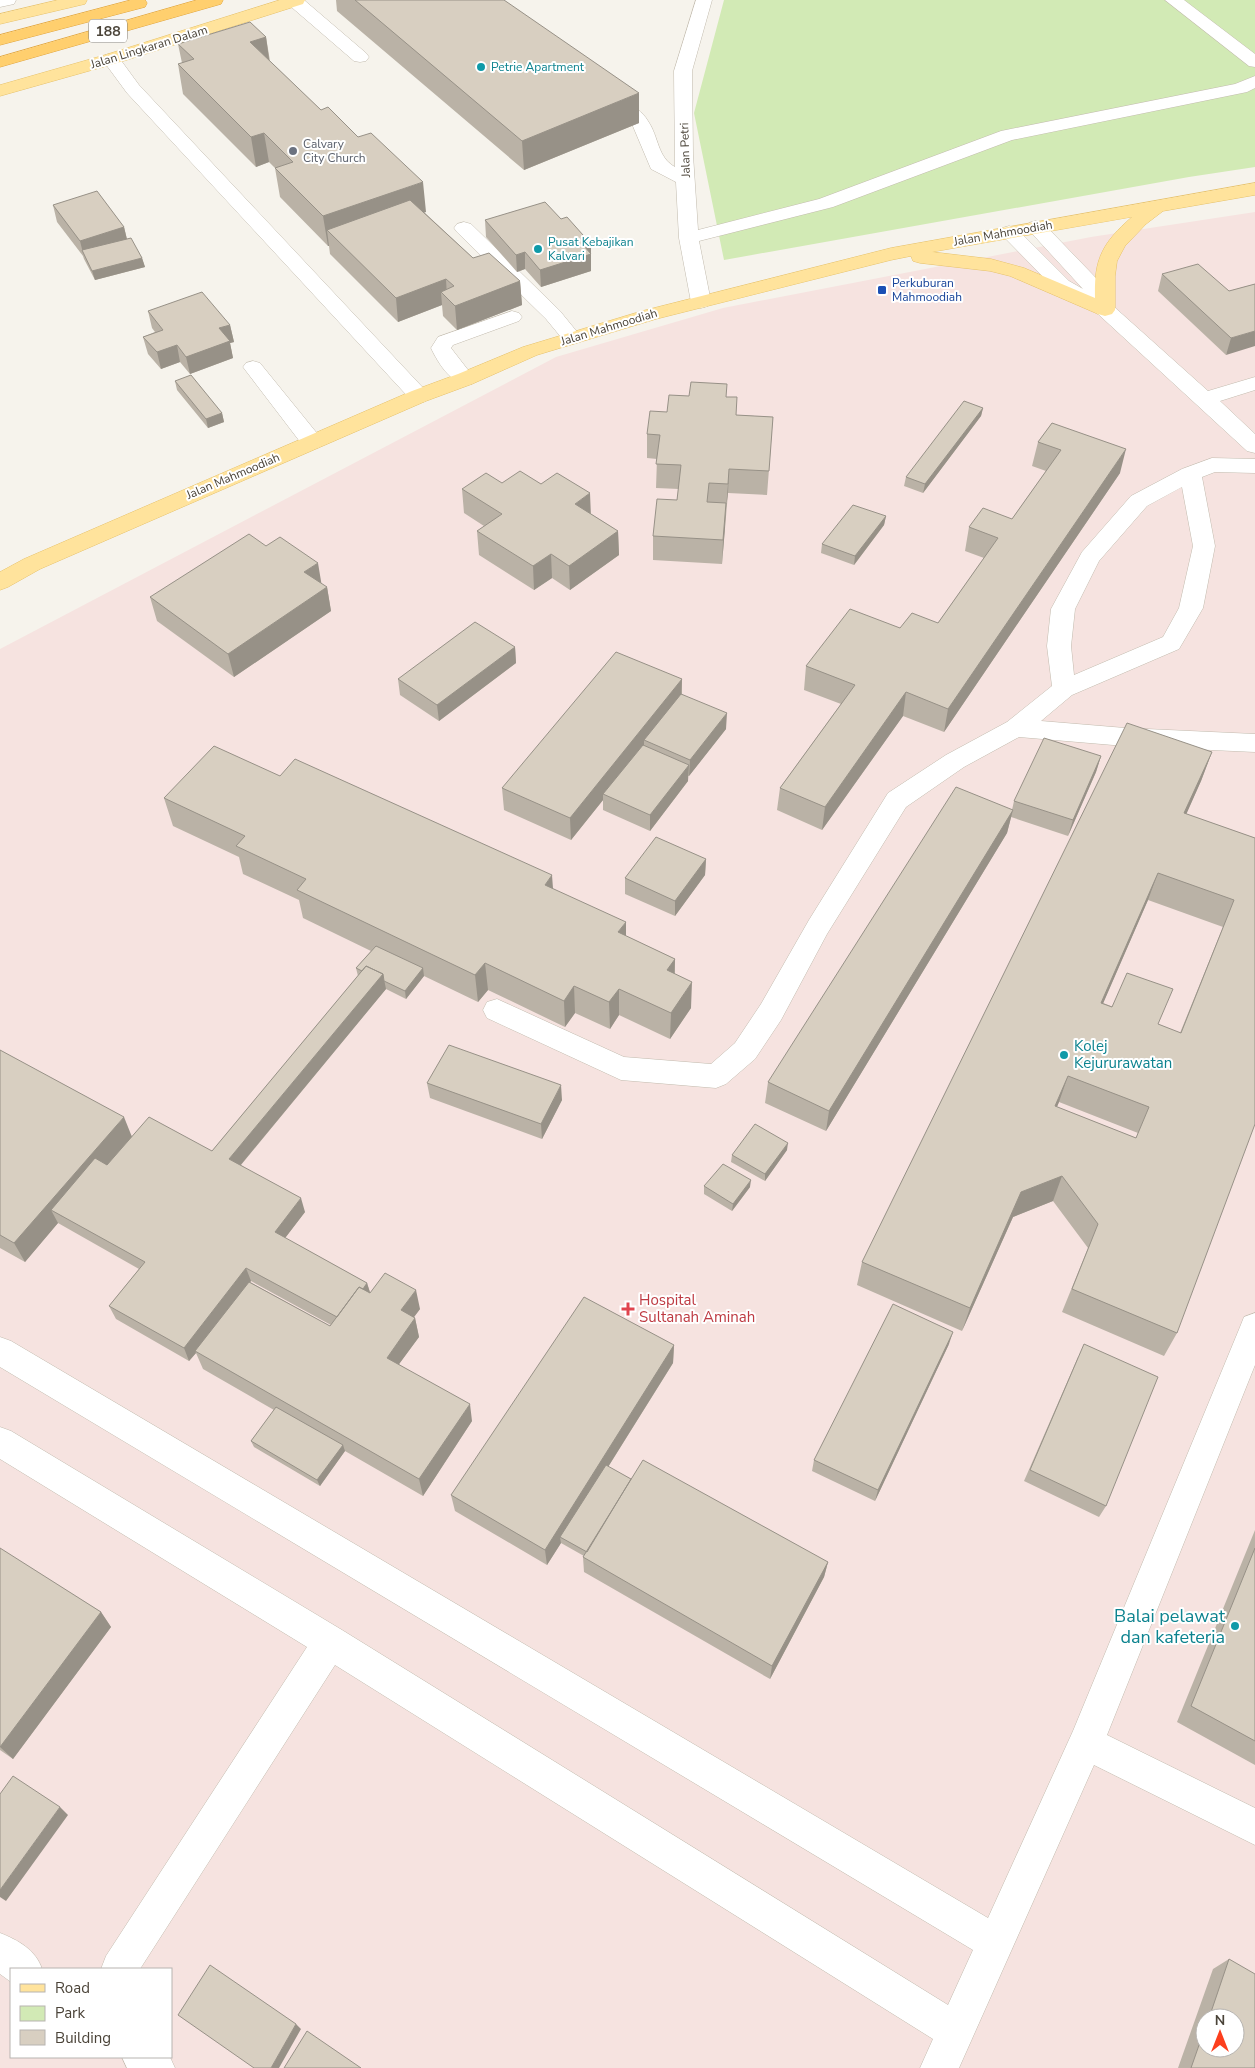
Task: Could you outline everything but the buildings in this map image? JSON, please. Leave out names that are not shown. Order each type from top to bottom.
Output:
[{"type":"highway","name":"188","points":[[0,40],[150,0]]},
{"type":"highway","name":"Jalan Lingkaran Dalam","points":[[0,62],[215,0]]},
{"type":"main road","points":[[0,19],[79,0]]},
{"type":"main road","name":"Jalan Lingkaran Dalam","points":[[0,91],[111,59],[296,0]]},
{"type":"main road","name":"Jalan Mahmoodiah","points":[[0,582],[32,564],[419,396],[465,379],[530,351],[649,315],[891,254],[1255,189]]},
{"type":"main road","points":[[891,254],[991,265],[1017,272],[1105,310],[1105,270],[1110,254],[1140,219],[1158,207]]},
{"type":"street","points":[[0,2],[8,0]]},
{"type":"street","points":[[296,0],[360,57]]},
{"type":"street","name":"Jalan Petri","points":[[701,302],[689,238],[683,70],[704,0]]},
{"type":"street","points":[[1173,0],[1255,62]]},
{"type":"street","points":[[111,59],[133,89],[419,396]]},
{"type":"street","points":[[689,238],[826,203],[1008,135],[1241,88],[1255,81]]},
{"type":"street","points":[[598,88],[637,118],[643,127],[658,165],[686,180]]},
{"type":"street","points":[[1036,227],[1088,281],[1105,310]]},
{"type":"street","points":[[464,228],[553,315],[572,338]]},
{"type":"street","points":[[1009,232],[1062,285],[1105,310],[1255,446]]},
{"type":"street","points":[[465,379],[445,356],[441,348],[446,341],[512,317]]},
{"type":"street","points":[[253,367],[312,442]]},
{"type":"street","points":[[1205,399],[1255,383]]},
{"type":"street","points":[[1064,689],[1059,646],[1063,609],[1090,556],[1139,501],[1190,474],[1212,465],[1255,466]]},
{"type":"street","points":[[497,1010],[621,1068],[716,1076],[745,1051],[771,1012],[818,927],[897,800],[955,761],[1016,728],[1064,689],[1171,643],[1190,608],[1204,546],[1190,474]]},
{"type":"street","points":[[1016,728],[1125,737],[1255,743]]},
{"type":"street","points":[[939,2068],[1086,1743],[1255,1327]]},
{"type":"street","points":[[0,1351],[996,1942]]},
{"type":"street","points":[[0,1442],[330,1642],[956,2032]]},
{"type":"street","points":[[120,1968],[330,1642]]},
{"type":"street","points":[[1086,1743],[1255,1827]]},
{"type":"street","points":[[0,1951],[23,1968]]},
{"type":"street","points":[[142,2058],[156,2068]]},
{"type":"shaded area","name":"Hospital Sultanah Aminah","points":[[1255,212],[1255,2068],[0,2068],[0,649],[556,357],[723,308],[1091,237]]},
{"type":"green space","points":[[724,0],[1255,0],[1255,167],[1189,177],[724,260],[694,113]]},
{"type":"place","name":"Petrie Apartment","points":[[481,67]]},
{"type":"place","name":"Calvary City Church","points":[[293,151]]},
{"type":"place","name":"Pusat Kebajikan Kalvari","points":[[538,249]]},
{"type":"place","name":"Perkuburan Mahmoodiah","points":[[882,290]]},
{"type":"place","name":"Kolej Kejururawatan","points":[[1064,1055]]},
{"type":"place","name":"Hospital Sultanah Aminah","points":[[628,1309]]},
{"type":"place","name":"Balai pelawat dan kafeteria","points":[[1235,1626]]}]
